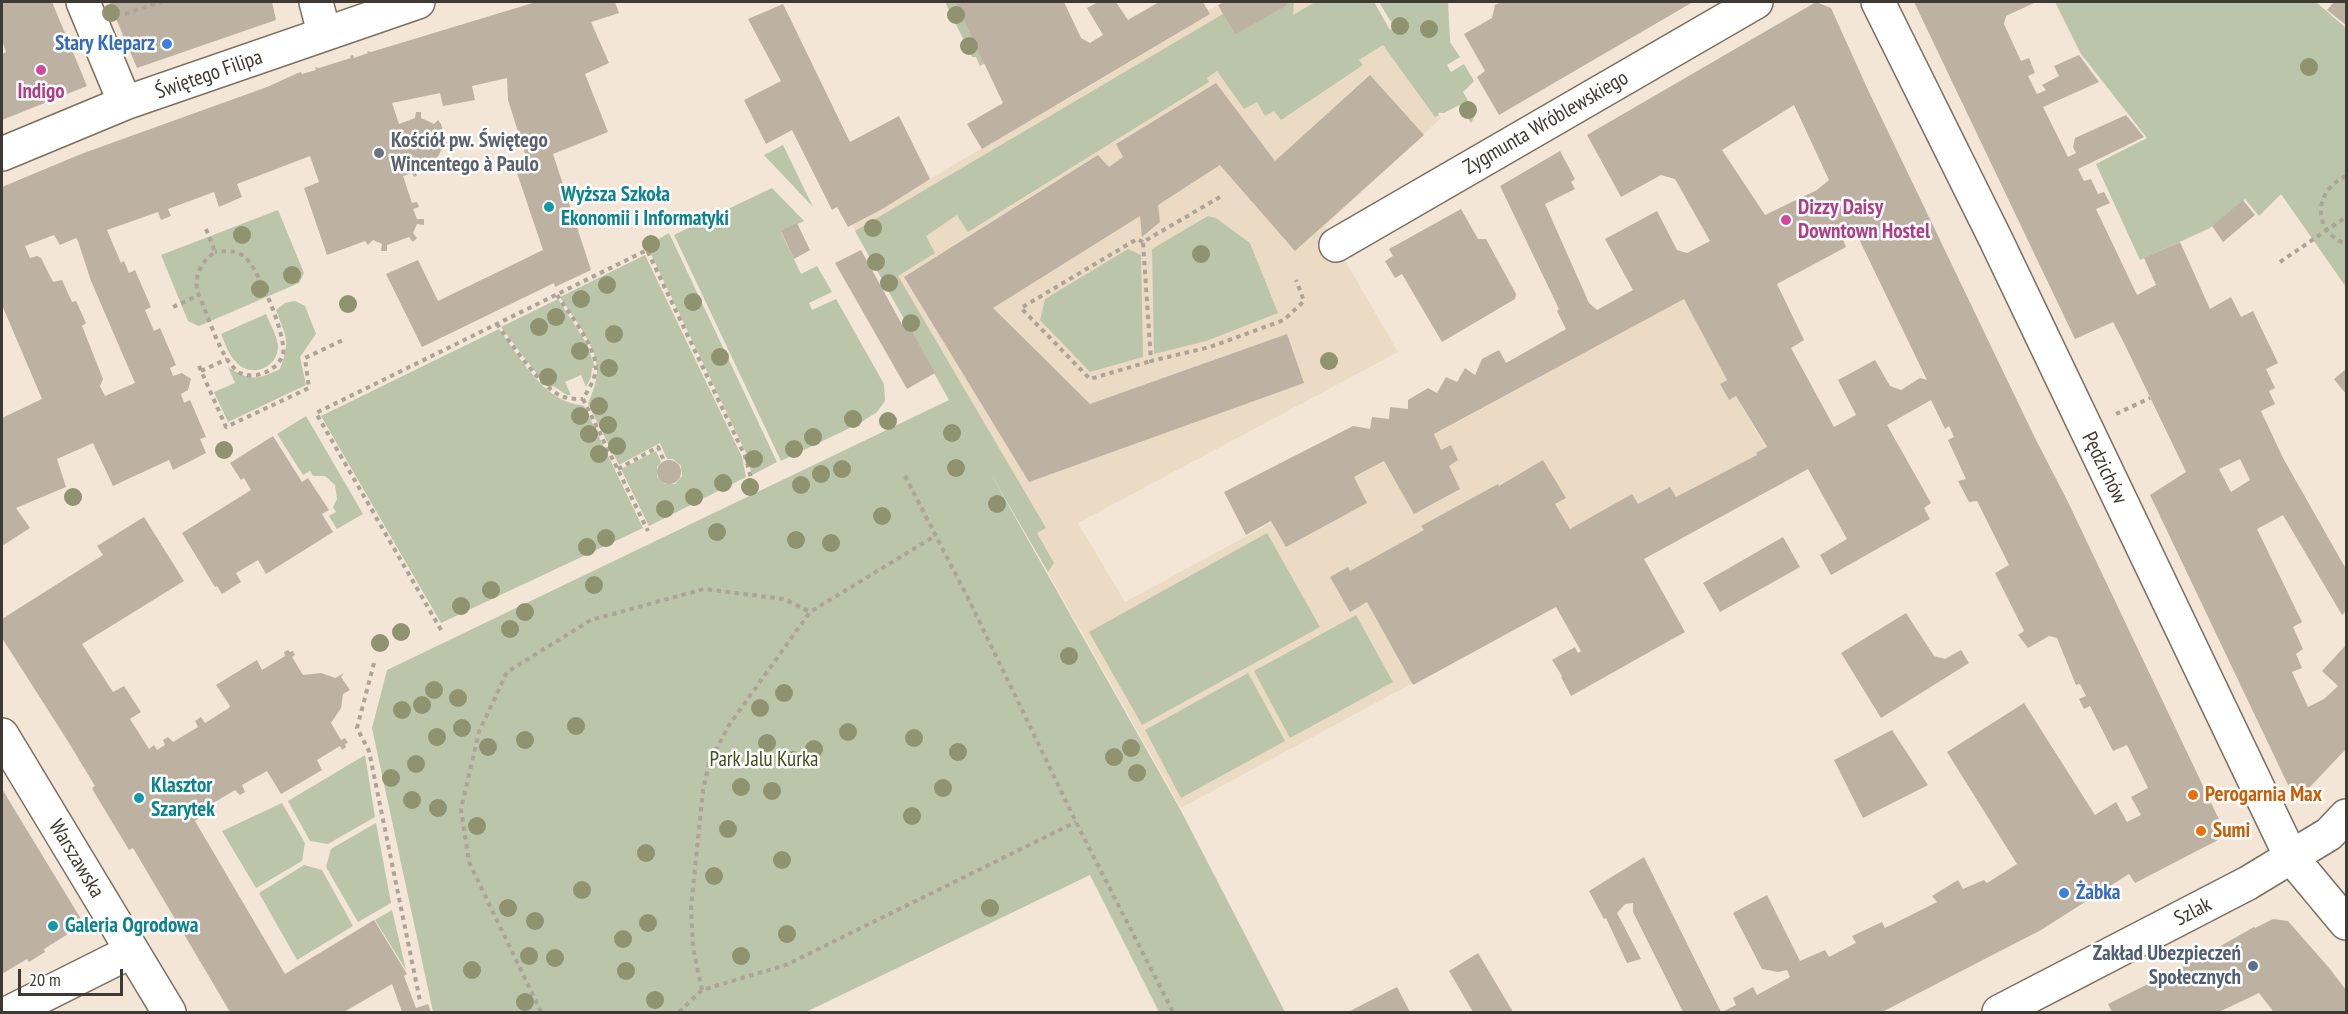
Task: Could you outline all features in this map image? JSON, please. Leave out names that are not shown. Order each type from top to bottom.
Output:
[{"type":"street","points":[[83,2],[125,103]]},
{"type":"street","points":[[316,2],[324,33]]},
{"type":"street","name":"Świętego Filipa","points":[[2,154],[125,103],[418,2]]},
{"type":"street","name":"Zygmunta Wróblewskiego","points":[[1336,245],[1756,2]]},
{"type":"street","name":"Pędzichów","points":[[1878,2],[1996,240],[2291,857],[2346,923]]},
{"type":"street","name":"Warszawska","points":[[2,735],[169,1012]]},
{"type":"street","name":"Szlak","points":[[2019,1008],[2248,883],[2329,834],[2346,816]]},
{"type":"street","points":[[10,1012],[132,951]]},
{"type":"path","points":[[121,16],[147,4],[161,2]]},
{"type":"path","points":[[2346,176],[2328,188],[2320,209],[2327,230],[2334,238],[2346,244]]},
{"type":"path","points":[[1143,242],[1220,197]]},
{"type":"path","points":[[2280,262],[2346,217]]},
{"type":"path","points":[[206,229],[215,252]]},
{"type":"path","points":[[1143,242],[1137,239],[1021,308],[1090,379],[1210,346],[1284,320],[1304,301],[1296,280]]},
{"type":"path","points":[[1143,242],[1151,362]]},
{"type":"path","points":[[228,250],[242,254],[253,264],[283,339],[283,353],[277,366],[266,372],[254,376],[238,372],[227,359],[199,295],[196,281],[198,272],[203,262],[215,252],[228,250]]},
{"type":"path","points":[[441,630],[316,413],[647,250],[745,456],[752,482]]},
{"type":"path","points":[[173,307],[199,295]]},
{"type":"path","points":[[557,295],[593,355],[596,368],[594,378],[583,399]]},
{"type":"path","points":[[497,324],[518,353],[550,388],[562,397],[583,399]]},
{"type":"path","points":[[227,359],[200,368],[226,427],[309,388],[305,358],[343,340]]},
{"type":"path","points":[[2112,416],[2150,398]]},
{"type":"path","points":[[583,399],[648,531]]},
{"type":"path","points":[[618,469],[658,447],[664,461]]},
{"type":"path","points":[[905,476],[1173,1012]]},
{"type":"path","points":[[702,990],[693,948],[691,908],[703,790],[710,763],[729,725],[810,612],[935,536]]},
{"type":"path","points":[[541,1012],[469,862],[461,809],[479,732],[507,672],[591,620],[704,589],[784,599],[810,612]]},
{"type":"path","points":[[374,663],[357,728],[369,751],[420,1001]]},
{"type":"path","points":[[679,1012],[702,990],[786,964],[1076,822]]},
{"type":"shaded area","points":[[1224,2],[1374,2],[1441,118],[1325,226],[1398,352],[1078,523],[1125,602],[1684,299],[1727,380],[1720,384],[1728,399],[1736,396],[1785,482],[1181,808],[852,225],[1210,14],[1208,11]]},
{"type":"green space","points":[[945,2],[955,2],[985,63],[980,66],[976,57],[972,57]]},
{"type":"green space","name":"Park Jalu Kurka","points":[[1285,2],[1294,2],[1293,15],[1315,2],[1374,2],[1390,30],[1394,27],[1379,2],[1448,2],[1450,42],[1460,57],[1447,65],[1451,72],[1464,64],[1474,81],[1463,92],[1476,114],[1471,123],[1459,105],[1444,113],[1438,113],[1439,115],[1435,117],[1383,45],[1359,60],[1363,65],[1281,120],[1274,111],[1265,116],[1257,102],[1244,109],[1217,71],[1207,78],[1209,82],[968,232],[957,215],[926,236],[935,253],[898,276],[1046,528],[1037,533],[1054,563],[1048,572],[988,469],[1180,809],[1285,1012],[1159,1012],[1090,875],[806,1012],[433,1012],[372,728],[387,670],[949,400],[855,231],[1223,14],[1235,35],[1286,5]]},
{"type":"green space","points":[[2055,2],[2316,2],[2346,28],[2346,287],[2281,194],[2259,216],[2245,199],[2210,228],[2140,260],[2096,164],[2147,138],[2081,54]]},
{"type":"green space","points":[[783,145],[813,207],[764,155]]},
{"type":"green space","points":[[772,188],[804,221],[781,232],[801,274],[817,266],[832,292],[809,303],[812,310],[836,299],[884,384],[885,401],[877,412],[860,423],[781,461],[674,235]]},
{"type":"green space","points":[[278,210],[304,273],[299,283],[199,326],[188,321],[161,255]]},
{"type":"green space","points":[[1208,216],[1216,218],[1250,243],[1278,313],[1206,341],[1154,354],[1152,249]]},
{"type":"green space","points":[[669,233],[777,462],[752,475],[747,455],[647,246]]},
{"type":"green space","points":[[1128,249],[1141,255],[1143,357],[1090,372],[1040,320],[1045,299]]},
{"type":"green space","points":[[645,255],[742,457],[746,477],[649,526],[621,469],[656,451],[661,462],[657,467],[657,477],[665,484],[675,484],[682,476],[681,466],[673,459],[667,459],[660,443],[619,465],[588,404],[597,373],[592,349],[560,297]]},
{"type":"green space","points":[[558,299],[587,344],[595,368],[592,368],[586,387],[581,375],[565,382],[571,395],[553,386],[551,388],[537,374],[501,327]]},
{"type":"green space","points":[[295,301],[305,306],[316,334],[300,357],[306,385],[228,422],[214,392],[235,383],[228,367],[248,377],[259,377],[280,369],[286,339],[276,310],[285,303]]},
{"type":"green space","points":[[266,314],[276,338],[277,354],[269,365],[250,370],[237,363],[232,357],[221,334]]},
{"type":"green space","points":[[499,329],[543,386],[564,400],[584,406],[643,528],[441,623],[321,416]]},
{"type":"green space","points":[[306,416],[363,514],[337,529],[329,516],[336,512],[333,507],[337,499],[335,485],[325,476],[313,476],[310,471],[303,475],[277,434]]},
{"type":"green space","points":[[1267,533],[1320,627],[1142,725],[1089,632]]},
{"type":"green space","points":[[1356,615],[1393,682],[1290,738],[1254,671]]},
{"type":"green space","points":[[1248,673],[1285,741],[1181,798],[1145,730]]},
{"type":"green space","points":[[365,755],[375,817],[328,844],[310,841],[288,801]]},
{"type":"green space","points":[[282,803],[305,843],[302,861],[256,888],[222,831]]},
{"type":"green space","points":[[376,823],[391,903],[358,922],[326,867],[331,849]]},
{"type":"green space","points":[[304,865],[322,870],[353,926],[297,960],[259,893]]},
{"type":"green space","points":[[392,910],[406,970],[375,920]]},
{"type":"building","name":"Indigo","points":[[2,2],[52,2],[87,86],[2,120],[2,54],[6,52],[2,41]]},
{"type":"building","name":"Stary Kleparz","points":[[109,2],[272,2],[276,20],[137,68]]},
{"type":"building","points":[[536,2],[615,2],[619,13],[591,22],[609,63],[585,74],[608,132],[553,154],[591,270],[555,287],[554,283],[422,347],[386,274],[418,260],[438,301],[543,250],[514,164],[527,160],[508,100],[507,78],[472,86],[475,100],[443,106],[440,93],[392,103],[399,124],[415,118],[416,112],[421,112],[421,118],[434,124],[438,120],[446,142],[448,142],[448,147],[443,147],[436,160],[440,165],[436,168],[433,164],[415,170],[417,176],[414,177],[412,173],[403,176],[412,203],[417,202],[419,207],[413,209],[417,219],[424,219],[424,225],[417,224],[413,233],[417,238],[413,242],[409,237],[387,245],[387,251],[381,251],[382,244],[373,240],[368,245],[365,241],[327,255],[304,188],[319,182],[310,156],[237,184],[242,197],[219,207],[214,192],[168,209],[171,216],[161,220],[158,212],[107,230],[121,263],[124,261],[129,273],[135,270],[151,307],[145,310],[154,331],[160,328],[176,365],[170,368],[173,376],[182,373],[191,379],[188,390],[181,394],[184,403],[190,400],[206,437],[200,439],[206,453],[173,470],[169,460],[113,486],[93,443],[57,459],[66,487],[16,508],[30,528],[2,546],[2,418],[42,399],[2,305],[2,187],[81,154],[267,87],[298,73],[316,70],[315,67],[319,68],[351,58],[350,56],[353,55],[354,58],[368,53],[367,51],[371,52]],"holes":[[[54,235],[60,245],[76,238],[78,241],[91,281],[135,383],[105,396],[100,386],[103,379],[82,326],[86,323],[76,301],[72,302],[62,280],[53,282],[41,258],[37,256],[30,258],[25,246]]]},
{"type":"building","points":[[955,2],[1064,2],[1081,38],[1090,43],[1103,35],[1087,8],[1098,2],[1116,2],[1128,20],[1159,2],[1203,2],[1210,14],[982,149],[967,124],[1003,103]]},
{"type":"building","points":[[1224,2],[1285,2],[1287,5],[1235,35],[1218,5]]},
{"type":"building","points":[[1501,2],[1693,2],[1499,115],[1477,77],[1485,71],[1464,34],[1492,18],[1495,5]]},
{"type":"building","points":[[1816,2],[1831,8],[1868,90],[2224,830],[2218,840],[2135,883],[2129,874],[2041,930],[1882,1012],[1722,1012],[1736,1005],[1733,998],[1753,987],[1757,995],[1790,977],[1787,970],[1778,972],[1762,969],[1733,913],[1767,895],[1800,961],[1825,950],[1829,957],[1856,943],[1852,936],[1882,922],[1885,928],[1937,902],[1932,896],[1958,880],[1963,889],[1984,880],[1987,883],[2017,864],[1947,752],[2024,703],[2095,815],[2116,802],[2127,822],[2141,815],[2131,797],[2148,788],[2127,745],[2113,751],[2090,706],[2084,709],[2079,699],[2086,696],[2080,684],[2076,685],[2057,638],[2049,636],[2028,648],[2018,635],[2024,631],[1995,573],[2009,565],[1977,501],[1969,502],[1958,481],[1966,479],[1948,440],[1954,437],[1949,426],[1945,429],[1931,400],[1887,425],[1931,503],[1924,508],[1930,519],[1831,575],[1820,555],[1847,539],[1808,469],[1644,559],[1685,632],[1571,696],[1552,660],[1575,647],[1578,653],[1581,651],[1556,607],[1413,685],[1367,602],[1350,612],[1330,577],[1348,567],[1350,571],[1424,530],[1421,526],[1498,484],[1499,486],[1543,460],[1566,498],[1555,504],[1570,529],[1632,494],[1638,504],[1670,487],[1676,497],[1757,455],[1756,453],[1767,447],[1736,396],[1729,400],[1720,384],[1727,380],[1684,299],[1434,434],[1441,450],[1451,445],[1458,460],[1449,466],[1460,489],[1414,514],[1384,461],[1354,477],[1367,503],[1286,547],[1271,521],[1246,535],[1224,492],[1353,426],[1370,429],[1372,417],[1389,419],[1390,407],[1408,409],[1408,400],[1428,388],[1437,393],[1446,377],[1457,382],[1465,368],[1475,375],[1482,359],[1499,350],[1506,363],[1566,329],[1557,311],[1559,309],[1500,186],[1560,151],[1575,179],[1571,182],[1575,189],[1545,204],[1589,303],[1597,310],[1633,290],[1605,239],[1657,211],[1677,250],[1687,253],[1710,241],[1675,179],[1661,175],[1621,197],[1587,135]],"holes":[[[1794,105],[1829,180],[1817,190],[1765,215],[1722,150]],[[1845,225],[1852,228],[1859,239],[1927,380],[1920,378],[1901,390],[1890,386],[1875,360],[1838,380],[1856,415],[1834,427],[1791,348],[1804,340],[1777,284],[1846,247],[1839,229]]]},
{"type":"building","points":[[1914,2],[2033,2],[2006,16],[2004,24],[2021,61],[2029,58],[2035,73],[2028,76],[2037,94],[2046,90],[2042,85],[2059,76],[2054,66],[2079,55],[2099,82],[2043,107],[2068,157],[2076,153],[2073,147],[2075,138],[2126,115],[2144,137],[2078,169],[2084,181],[2091,179],[2098,194],[2104,192],[2110,203],[2096,209],[2137,295],[2156,285],[2144,258],[2180,242],[2210,309],[2231,297],[2241,317],[2253,311],[2278,363],[2266,369],[2275,388],[2269,391],[2275,404],[2261,411],[2283,458],[2346,569],[2346,611],[2342,615],[2283,515],[2257,529],[2302,622],[2293,627],[2303,649],[2296,654],[2302,668],[2292,672],[2308,707],[2324,699],[2338,686],[2322,671],[2346,645],[2346,749],[2308,789],[2289,787],[2150,495],[2186,472],[2123,341],[2113,322],[2075,339]],"holes":[[[2240,459],[2250,480],[2231,492],[2219,469]]]},
{"type":"building","points":[[2334,2],[2346,2],[2346,25],[2327,10]]},
{"type":"building","points":[[783,4],[850,142],[899,116],[930,179],[848,227],[837,207],[832,210],[792,130],[766,144],[744,100],[781,81],[748,19]]},
{"type":"building","points":[[1370,75],[1424,135],[1295,251],[1220,165],[1158,205],[1160,222],[1142,237],[1140,216],[993,308],[1090,404],[1287,334],[1304,383],[1029,482],[904,277],[1098,155],[1109,167],[1123,157],[1116,144],[1216,83],[1275,161]]},
{"type":"building","points":[[2243,200],[2255,215],[2223,242],[2212,226]]},
{"type":"building","points":[[1461,209],[1478,239],[1486,239],[1516,294],[1515,299],[1442,342],[1402,274],[1395,278],[1385,261],[1393,256],[1389,249]]},
{"type":"building","points":[[797,223],[810,250],[794,259],[781,231]]},
{"type":"building","points":[[861,250],[905,330],[910,328],[935,373],[907,389],[835,263]]},
{"type":"building","points":[[2346,369],[2346,394],[2334,379]]},
{"type":"building","points":[[273,436],[302,482],[308,478],[329,510],[322,514],[333,532],[266,574],[258,560],[236,573],[241,582],[222,594],[217,586],[215,587],[182,533],[251,490],[244,478],[241,480],[230,463]]},
{"type":"building","points":[[669,460],[677,464],[681,472],[677,480],[669,484],[661,480],[657,472],[661,464]]},
{"type":"building","points":[[144,517],[184,581],[82,644],[113,692],[124,686],[141,712],[130,719],[149,749],[154,745],[157,750],[165,745],[163,740],[168,737],[173,742],[198,727],[195,721],[201,717],[205,723],[229,708],[230,706],[216,685],[257,660],[262,670],[285,656],[284,652],[288,650],[293,651],[295,655],[292,657],[303,675],[321,673],[335,678],[344,673],[341,677],[350,690],[343,694],[341,708],[331,723],[341,740],[345,738],[348,743],[345,744],[346,747],[342,750],[340,746],[317,760],[322,770],[281,794],[267,771],[242,785],[245,792],[240,795],[235,790],[210,805],[213,811],[207,814],[205,810],[196,815],[198,819],[195,821],[285,974],[374,920],[407,974],[404,976],[416,1008],[428,1004],[431,1012],[402,1012],[392,984],[344,1012],[230,1012],[133,848],[129,850],[94,792],[92,788],[95,786],[69,743],[2,638],[2,619],[103,555],[97,546]]},
{"type":"building","points":[[1783,537],[1800,567],[1720,612],[1703,583]]},
{"type":"building","points":[[1906,613],[1934,656],[1945,659],[1961,650],[1969,663],[1881,718],[1841,653]]},
{"type":"building","points":[[1892,730],[1928,785],[1863,818],[1834,760]]},
{"type":"building","points":[[2,789],[84,924],[44,949],[45,952],[29,962],[27,959],[2,974]]},
{"type":"building","points":[[1644,857],[1721,1012],[1683,1012],[1633,912],[1633,903],[1625,904],[1617,913],[1641,959],[1627,963],[1606,918],[1604,919],[1589,891]]},
{"type":"building","name":"Zakład Ubezpieczeń Społecznych","points":[[2273,919],[2288,921],[2330,969],[2346,990],[2346,1012],[2271,1012],[2273,1011],[2259,993],[2219,1012],[2112,1012],[2108,1004]]},
{"type":"building","points":[[1478,953],[1513,1012],[1473,1012],[1449,971]]},
{"type":"building","points":[[1397,987],[1410,1012],[1348,1012]]},
{"type":"place","name":"Stary Kleparz","points":[[167,44]]},
{"type":"place","name":"Indigo","points":[[41,70]]},
{"type":"place","name":"Kościół pw. Świętego Wincentego à Paulo","points":[[379,153]]},
{"type":"place","name":"Wyższa Szkoła Ekonomii i Informatyki","points":[[549,207]]},
{"type":"place","name":"Dizzy Daisy Downtown Hostel","points":[[1786,220]]},
{"type":"place","name":"Perogarnia Max","points":[[2193,795]]},
{"type":"place","name":"Klasztor Szarytek","points":[[139,798]]},
{"type":"place","name":"Sumi","points":[[2201,831]]},
{"type":"place","name":"Żabka","points":[[2064,893]]},
{"type":"place","name":"Galeria Ogrodowa","points":[[53,926]]},
{"type":"place","name":"Zakład Ubezpieczeń Społecznych","points":[[2253,966]]}]
